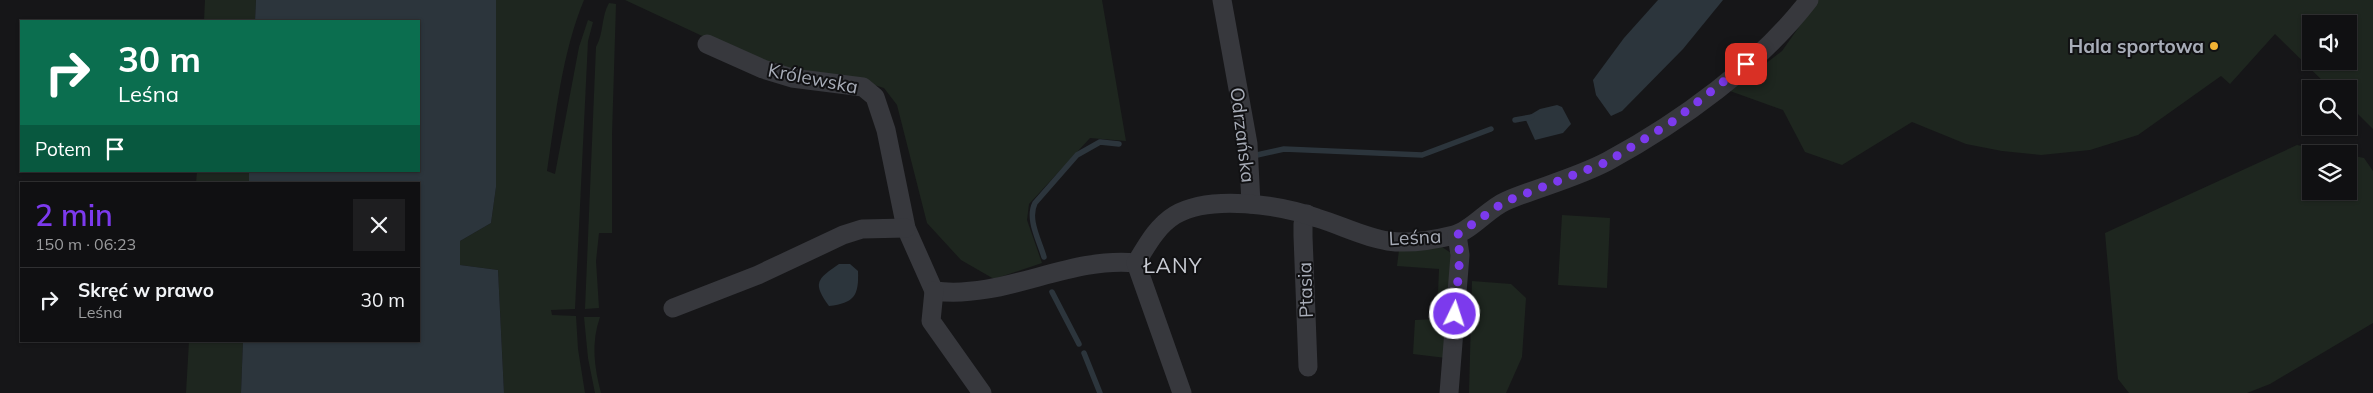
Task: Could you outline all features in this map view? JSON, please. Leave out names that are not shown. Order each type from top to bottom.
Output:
[{"type":"street","name":"Odrzańska","points":[[1136,263],[1154,234],[1176,215],[1216,205],[1251,204],[1248,144],[1222,0]]},
{"type":"street","name":"Leśna","points":[[1251,204],[1281,207],[1390,241],[1430,240],[1457,235],[1504,202],[1607,162],[1672,122],[1734,75],[1772,41],[1809,0]]},
{"type":"street","name":"Królewska","points":[[707,44],[763,69],[792,78],[863,87],[875,96],[886,130],[906,228],[934,291]]},
{"type":"street","name":"Ptasia","points":[[1307,214],[1303,236],[1308,367]]},
{"type":"street","points":[[672,308],[758,275],[844,235],[862,229],[906,228]]},
{"type":"street","points":[[1449,393],[1460,255],[1457,235]]},
{"type":"street","points":[[982,393],[931,321],[934,291],[980,292],[1092,264],[1117,261],[1136,263],[1182,393]]},
{"type":"shaded area","points":[[205,0],[256,0],[255,20],[204,20]]},
{"type":"shaded area","points":[[256,0],[496,0],[496,187],[491,223],[460,241],[460,265],[498,270],[504,393],[241,393],[243,342],[420,342],[420,182],[249,182],[249,172],[420,172],[420,20],[255,20]]},
{"type":"shaded area","points":[[496,0],[584,0],[570,41],[557,106],[547,171],[555,174],[579,47],[588,20],[593,22],[588,41],[575,309],[551,310],[552,315],[576,316],[578,349],[585,393],[504,393],[498,270],[460,265],[460,241],[491,223],[496,187]]},
{"type":"shaded area","points":[[625,0],[1102,0],[1126,141],[1090,138],[1029,204],[1027,220],[1042,263],[994,279],[961,260],[927,223],[897,105],[884,88],[868,83],[793,73],[713,41]]},
{"type":"shaded area","points":[[1658,0],[1723,0],[1683,49],[1622,111],[1611,116],[1596,95],[1593,80],[1624,38]]},
{"type":"shaded area","points":[[1818,0],[2373,0],[2373,129],[2357,113],[2357,80],[2322,80],[2312,70],[2357,70],[2357,15],[2302,15],[2302,61],[2275,34],[2230,84],[2221,76],[2138,135],[2090,150],[2041,155],[2002,151],[1966,144],[1912,122],[1842,165],[1805,152],[1783,110],[1730,91],[1782,51]]},
{"type":"shaded area","points":[[609,3],[616,4],[612,135],[612,233],[599,233],[596,261],[599,308],[585,309],[596,47]]},
{"type":"shaded area","points":[[1557,105],[1562,107],[1571,124],[1563,133],[1535,140],[1525,118],[1540,109]]},
{"type":"shaded area","points":[[2297,145],[2302,146],[2302,200],[2357,200],[2357,157],[2364,158],[2373,171],[2373,323],[2270,384],[2247,393],[2129,393],[2118,379],[2105,233]]},
{"type":"shaded area","points":[[197,172],[249,172],[249,182],[196,182]]},
{"type":"shaded area","points":[[1562,215],[1610,218],[1607,288],[1558,285]]},
{"type":"shaded area","points":[[1442,247],[1451,253],[1446,358],[1413,354],[1415,320],[1437,319],[1439,269],[1397,266],[1399,250]]},
{"type":"shaded area","points":[[839,264],[850,264],[858,271],[856,292],[853,297],[844,303],[829,306],[820,292],[819,282]]},
{"type":"shaded area","points":[[1472,281],[1511,284],[1526,298],[1522,357],[1506,393],[1469,393]]},
{"type":"shaded area","points":[[584,317],[600,317],[595,336],[594,355],[601,393],[595,393],[588,358]]},
{"type":"shaded area","points":[[189,342],[243,342],[241,393],[186,393]]},
{"type":"waterway","points":[[1515,120],[1532,117]]},
{"type":"waterway","points":[[1257,155],[1284,149],[1422,155],[1491,129]]},
{"type":"waterway","points":[[1044,257],[1033,223],[1032,216],[1035,203],[1077,155],[1100,142],[1119,144]]},
{"type":"waterway","points":[[1052,292],[1079,344]]},
{"type":"waterway","points":[[1084,353],[1100,393]]},
{"type":"place","name":"Hala sportowa","points":[[2214,46]]},
{"type":"district","name":"ŁANY","points":[[1173,266]]},
{"type":"route","points":[[1455,314],[1460,255],[1457,235],[1504,202],[1607,162],[1672,122],[1746,64]]}]
